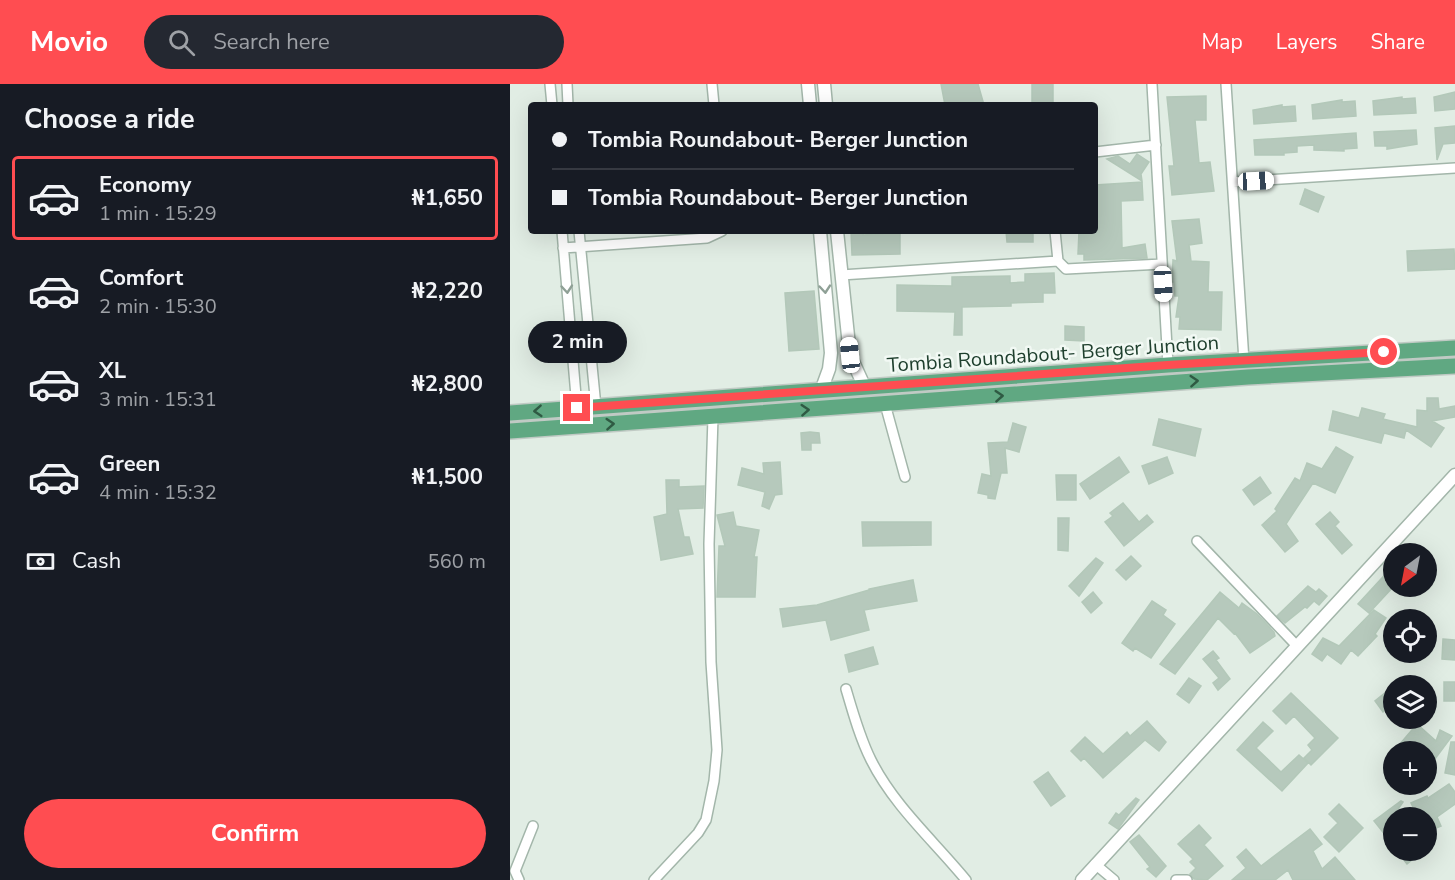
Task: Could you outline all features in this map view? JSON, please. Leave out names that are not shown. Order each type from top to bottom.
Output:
[{"type":"main road","name":"Tombia Roundabout- Berger Junction","points":[[510,413],[1168,365],[1455,348]]},
{"type":"main road","name":"Tombia Roundabout- Berger Junction","points":[[510,431],[1248,377],[1455,366]]},
{"type":"street","points":[[550,84],[552,102]]},
{"type":"street","points":[[567,84],[568,102]]},
{"type":"street","points":[[712,84],[714,102]]},
{"type":"street","points":[[808,84],[810,102]]},
{"type":"street","points":[[824,84],[826,102]]},
{"type":"street","points":[[1152,84],[1168,365]]},
{"type":"street","points":[[1226,84],[1244,361]]},
{"type":"street","points":[[1098,152],[1156,145]]},
{"type":"street","points":[[1233,182],[1455,168]]},
{"type":"street","points":[[562,234],[577,408]]},
{"type":"street","points":[[579,234],[596,407]]},
{"type":"street","points":[[563,248],[707,238],[716,234]]},
{"type":"street","points":[[820,234],[831,353],[829,369],[821,391]]},
{"type":"street","points":[[837,234],[850,355],[865,388]]},
{"type":"street","points":[[1055,234],[1058,261],[1066,269],[1162,264]]},
{"type":"street","points":[[841,275],[1058,261]]},
{"type":"street","points":[[885,404],[905,477]]},
{"type":"street","points":[[654,880],[698,833],[706,820],[714,781],[717,750],[711,662],[710,544],[713,417]]},
{"type":"street","points":[[1082,880],[1455,476]]},
{"type":"street","points":[[1197,541],[1297,646]]},
{"type":"street","points":[[846,689],[871,759],[881,777],[898,803],[966,880]]},
{"type":"street","points":[[515,873],[532,825]]},
{"type":"street","points":[[1095,864],[1114,880]]},
{"type":"street","points":[[1176,880],[1187,880]]},
{"type":"building","points":[[941,84],[978,84],[983,102],[944,102]]},
{"type":"building","points":[[1032,84],[1053,84],[1053,102],[1032,102]]},
{"type":"building","points":[[1455,92],[1455,109],[1435,111],[1434,97]]},
{"type":"building","points":[[1206,96],[1206,120],[1195,120],[1199,163],[1210,162],[1214,191],[1172,195],[1169,166],[1174,166],[1167,97]]},
{"type":"building","points":[[1402,97],[1402,99],[1415,98],[1416,113],[1374,115],[1373,101]]},
{"type":"building","points":[[1342,100],[1342,102],[1355,101],[1356,116],[1313,119],[1312,105]]},
{"type":"building","points":[[1282,105],[1282,107],[1295,106],[1296,121],[1254,124],[1253,110]]},
{"type":"building","points":[[1455,126],[1455,143],[1443,144],[1437,160],[1435,128]]},
{"type":"building","points":[[1416,130],[1417,144],[1387,149],[1387,146],[1375,146],[1374,132]]},
{"type":"building","points":[[1356,133],[1357,148],[1344,149],[1344,151],[1314,150],[1314,145],[1297,146],[1297,152],[1284,153],[1284,155],[1255,155],[1254,140]]},
{"type":"building","points":[[1137,154],[1149,162],[1141,174],[1142,181],[1107,159],[1118,156],[1130,164]]},
{"type":"building","points":[[1142,182],[1143,200],[1121,201],[1122,248],[1145,244],[1147,258],[1084,260],[1084,254],[1078,254],[1079,234],[1098,234],[1098,185]]},
{"type":"building","points":[[1305,189],[1324,197],[1318,212],[1300,204]]},
{"type":"building","points":[[1199,219],[1202,243],[1189,245],[1191,261],[1209,262],[1208,292],[1222,292],[1221,330],[1179,329],[1180,317],[1176,317],[1179,296],[1175,296],[1174,282],[1172,282],[1173,260],[1177,261],[1172,221]]},
{"type":"building","points":[[851,234],[900,234],[900,254],[852,255]]},
{"type":"building","points":[[1006,234],[1033,234],[1033,242],[1007,242]]},
{"type":"building","points":[[1454,249],[1455,269],[1408,271],[1407,251]]},
{"type":"building","points":[[1054,273],[1055,293],[1043,293],[1043,302],[1011,303],[1011,306],[962,307],[962,335],[954,335],[955,312],[897,311],[897,285],[952,286],[952,277],[1010,276],[1010,283],[1025,282],[1025,274]]},
{"type":"building","points":[[814,291],[819,349],[789,351],[785,293]]},
{"type":"building","points":[[1065,326],[1084,327],[1084,341],[1065,340]]},
{"type":"building","points":[[1427,398],[1438,398],[1439,409],[1455,406],[1455,417],[1432,421],[1444,428],[1431,447],[1406,430],[1404,438],[1384,433],[1381,443],[1329,430],[1333,411],[1359,418],[1362,408],[1385,414],[1383,419],[1417,427],[1417,410],[1427,411]]},
{"type":"building","points":[[1159,419],[1201,429],[1195,456],[1153,445]]},
{"type":"building","points":[[1013,423],[1026,427],[1019,452],[1005,448],[1007,473],[1001,473],[995,499],[988,498],[988,495],[978,493],[982,474],[991,476],[988,443],[1008,442]]},
{"type":"building","points":[[801,433],[819,433],[820,443],[811,443],[811,450],[802,450]]},
{"type":"building","points":[[1336,447],[1353,457],[1335,493],[1313,483],[1286,524],[1298,541],[1285,552],[1262,525],[1277,511],[1275,509],[1295,478],[1300,481],[1307,463],[1322,469]]},
{"type":"building","points":[[1119,457],[1129,472],[1090,499],[1080,484]]},
{"type":"building","points":[[1167,457],[1173,473],[1149,484],[1142,466]]},
{"type":"building","points":[[780,462],[782,494],[775,495],[769,509],[762,506],[765,492],[738,485],[742,468],[764,474],[763,463]]},
{"type":"building","points":[[1056,475],[1076,475],[1076,500],[1057,500]]},
{"type":"building","points":[[1260,477],[1271,493],[1254,505],[1243,490]]},
{"type":"building","points":[[666,480],[679,480],[679,487],[704,486],[703,508],[678,509],[684,537],[689,537],[693,554],[661,560],[654,517],[667,514]]},
{"type":"building","points":[[1123,503],[1139,522],[1147,515],[1153,522],[1124,546],[1105,522],[1113,516],[1110,513]]},
{"type":"building","points":[[733,512],[736,526],[759,530],[754,557],[757,557],[755,597],[717,597],[719,546],[725,546],[717,515]]},
{"type":"building","points":[[1330,512],[1339,522],[1335,526],[1352,545],[1342,554],[1316,524]]},
{"type":"building","points":[[1058,518],[1069,518],[1068,551],[1058,550]]},
{"type":"building","points":[[862,522],[931,522],[931,545],[863,546]]},
{"type":"building","points":[[1131,556],[1141,566],[1126,580],[1116,570]]},
{"type":"building","points":[[1096,558],[1103,563],[1079,596],[1069,586]]},
{"type":"building","points":[[1383,577],[1384,597],[1369,613],[1358,604]]},
{"type":"building","points":[[913,580],[917,601],[864,610],[869,630],[831,640],[826,620],[783,627],[780,609],[817,605],[869,589]]},
{"type":"building","points":[[1308,586],[1316,592],[1319,589],[1327,596],[1319,605],[1314,601],[1285,623],[1277,616]]},
{"type":"building","points":[[1093,592],[1102,603],[1091,613],[1082,602]]},
{"type":"building","points":[[1220,592],[1239,608],[1242,603],[1257,614],[1275,636],[1250,653],[1235,633],[1218,618],[1175,674],[1160,664]]},
{"type":"building","points":[[1152,601],[1166,610],[1163,615],[1175,624],[1151,658],[1135,648],[1133,651],[1122,643]]},
{"type":"building","points":[[1374,610],[1383,616],[1383,622],[1375,634],[1377,636],[1358,656],[1351,650],[1341,664],[1327,654],[1322,661],[1312,654],[1323,638],[1339,646]]},
{"type":"building","points":[[1443,639],[1455,640],[1455,660],[1442,659]]},
{"type":"building","points":[[873,647],[878,664],[849,672],[845,655]]},
{"type":"building","points":[[1213,651],[1219,658],[1216,660],[1230,679],[1218,690],[1213,683],[1219,678],[1203,659]]},
{"type":"building","points":[[1189,678],[1201,686],[1189,703],[1177,694]]},
{"type":"building","points":[[1444,682],[1455,682],[1455,701],[1444,701]]},
{"type":"building","points":[[1291,693],[1338,738],[1311,765],[1304,758],[1312,750],[1308,745],[1315,738],[1294,716],[1286,724],[1273,711]]},
{"type":"building","points":[[1383,694],[1383,712],[1375,701]]},
{"type":"building","points":[[1147,721],[1166,742],[1159,751],[1145,740],[1103,778],[1084,758],[1081,761],[1071,751],[1085,737],[1103,754],[1127,732],[1130,736]]},
{"type":"building","points":[[1263,722],[1273,731],[1256,748],[1281,772],[1299,755],[1308,763],[1282,791],[1237,750]]},
{"type":"building","points":[[1413,729],[1423,729],[1436,741],[1402,741]]},
{"type":"building","points":[[1440,730],[1452,736],[1437,756],[1436,741]]},
{"type":"building","points":[[1451,742],[1455,742],[1455,775],[1445,773]]},
{"type":"building","points":[[1048,772],[1065,796],[1051,806],[1034,782]]},
{"type":"building","points":[[1449,784],[1455,792],[1455,804],[1437,817],[1437,807],[1413,807],[1411,803],[1427,796],[1428,798],[1437,795],[1437,792]]},
{"type":"building","points":[[1136,798],[1139,800],[1118,829],[1109,823],[1116,813],[1119,815]]},
{"type":"building","points":[[1401,801],[1403,802],[1400,807],[1393,807]]},
{"type":"building","points":[[1339,804],[1363,828],[1339,852],[1324,837],[1338,823],[1329,814]]},
{"type":"building","points":[[1383,814],[1383,832],[1374,821]]},
{"type":"building","points":[[1199,825],[1211,838],[1204,845],[1223,866],[1207,880],[1194,879],[1190,874],[1196,868],[1190,862],[1193,859],[1178,844]]},
{"type":"building","points":[[1310,829],[1322,844],[1313,851],[1322,869],[1335,857],[1355,880],[1293,880],[1288,870],[1275,880],[1232,880],[1246,868],[1237,857],[1246,849],[1261,866]]},
{"type":"building","points":[[1139,835],[1166,866],[1156,877],[1147,869],[1150,867],[1130,842]]},
{"type":"route","points":[[577,408],[1168,365],[1384,352]]}]
